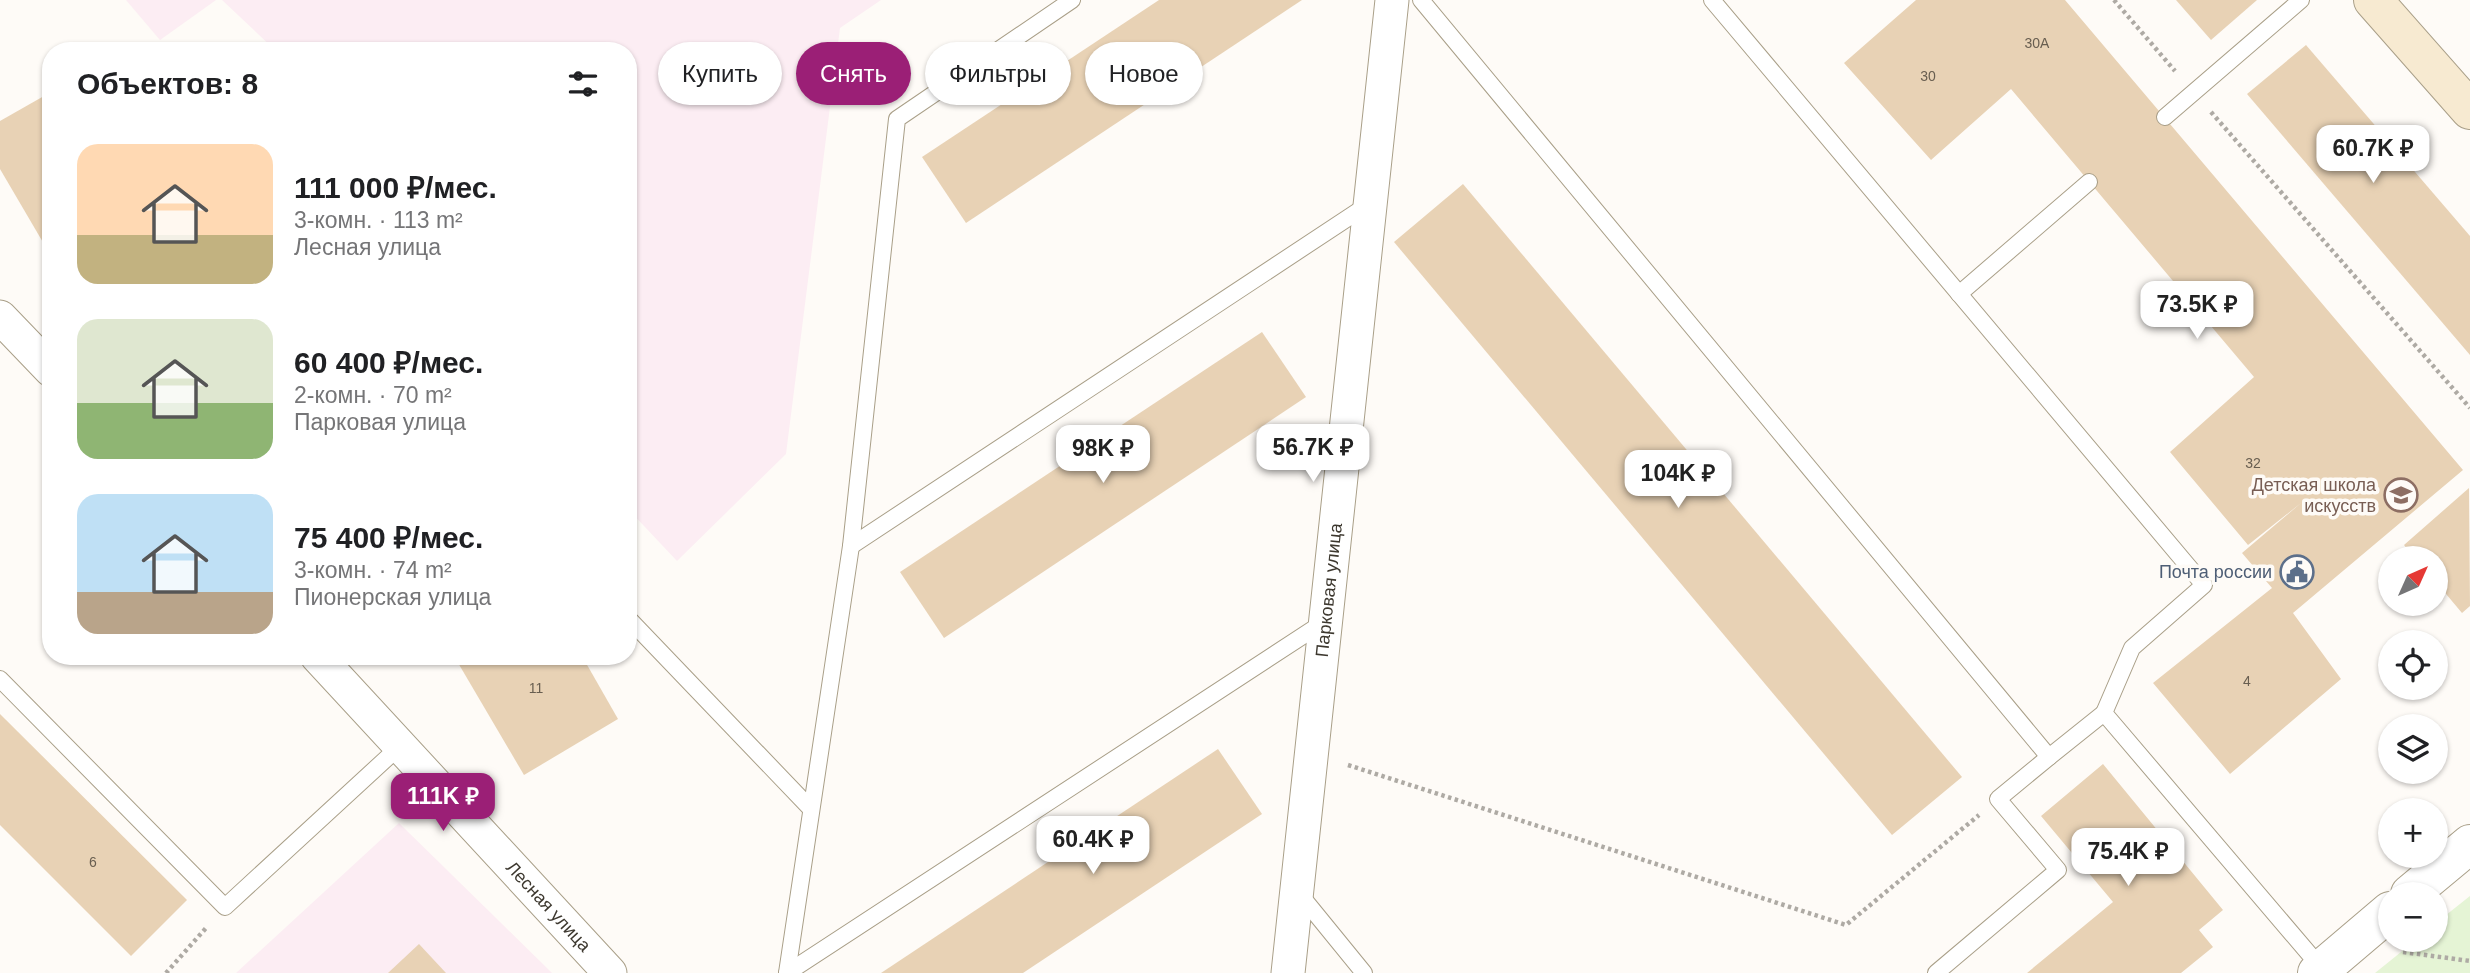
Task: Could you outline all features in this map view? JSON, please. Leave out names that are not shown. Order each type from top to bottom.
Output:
[{"type":"main road","points":[[2373,0],[2470,110]]},
{"type":"street","name":"Парковая улица","points":[[1287,973],[1392,0]]},
{"type":"street","points":[[0,317],[42,361]]},
{"type":"street","name":"Лесная улица","points":[[325,665],[610,973]]},
{"type":"street","points":[[2424,882],[2470,844]]},
{"type":"street","points":[[2330,962],[2378,921]]},
{"type":"lane","points":[[787,973],[851,546],[897,119],[1072,0]]},
{"type":"lane","points":[[1421,0],[2049,757]]},
{"type":"lane","points":[[1712,0],[2204,585],[2132,648],[2104,713],[1998,799],[2057,870],[1937,973]]},
{"type":"lane","points":[[2165,117],[2301,0]]},
{"type":"lane","points":[[1959,294],[2089,182]]},
{"type":"lane","points":[[851,546],[1370,203]]},
{"type":"lane","points":[[787,973],[1325,621]]},
{"type":"lane","points":[[637,627],[811,809]]},
{"type":"lane","points":[[0,679],[225,906],[400,746]]},
{"type":"lane","points":[[2104,713],[2330,962]]},
{"type":"lane","points":[[1296,890],[1364,973]]},
{"type":"path","points":[[2114,0],[2470,408]]},
{"type":"path","points":[[1310,753],[1846,925],[1998,799]]},
{"type":"path","points":[[166,973],[225,906]]},
{"type":"path","points":[[2330,962],[2470,961]]},
{"type":"shaded area","points":[[126,0],[216,0],[160,40]]},
{"type":"shaded area","points":[[222,0],[881,0],[840,28],[838,42],[796,42],[796,105],[830,105],[786,454],[677,561],[637,519],[637,42],[266,42]]},
{"type":"shaded area","points":[[399,823],[552,973],[236,973]]},
{"type":"green space","points":[[2470,896],[2470,973],[2375,973],[2401,952],[2448,952],[2448,913]]},
{"type":"building","points":[[1159,0],[1302,0],[1203,66],[1203,42],[1096,42]]},
{"type":"building","points":[[1916,0],[2065,0],[2463,470],[2293,613],[2341,679],[2230,774],[2153,683],[2272,588],[2242,553],[2301,503],[2248,545],[2170,452],[2254,377],[2011,89],[1931,160],[1844,63]]},
{"type":"building","points":[[2176,0],[2257,0],[2211,40]]},
{"type":"building","points":[[2306,45],[2470,236],[2470,355],[2247,94]]},
{"type":"building","points":[[1085,49],[1085,105],[1144,105],[966,223],[922,157],[1000,105],[1071,105],[1071,58]]},
{"type":"building","points":[[42,97],[42,241],[0,169],[0,121]]},
{"type":"building","points":[[1463,184],[1962,777],[1892,835],[1394,242]]},
{"type":"building","points":[[1262,332],[1306,397],[944,638],[900,572]]},
{"type":"building","points":[[2469,488],[2470,606],[2462,613],[2448,596],[2448,546],[2404,545]]},
{"type":"building","points":[[459,665],[587,665],[618,719],[524,775]]},
{"type":"building","points":[[0,714],[187,900],[131,956],[0,825]]},
{"type":"building","points":[[1218,749],[1262,814],[1023,973],[881,973]]},
{"type":"building","points":[[2103,764],[2223,910],[2199,930],[2213,947],[2181,973],[2027,973],[2113,902],[2041,816]]},
{"type":"building","points":[[419,944],[446,973],[388,973]]},
{"type":"place","name":"Детская школа искусств","points":[[2401,495]]},
{"type":"place","name":"Почта россии","points":[[2297,572]]}]
